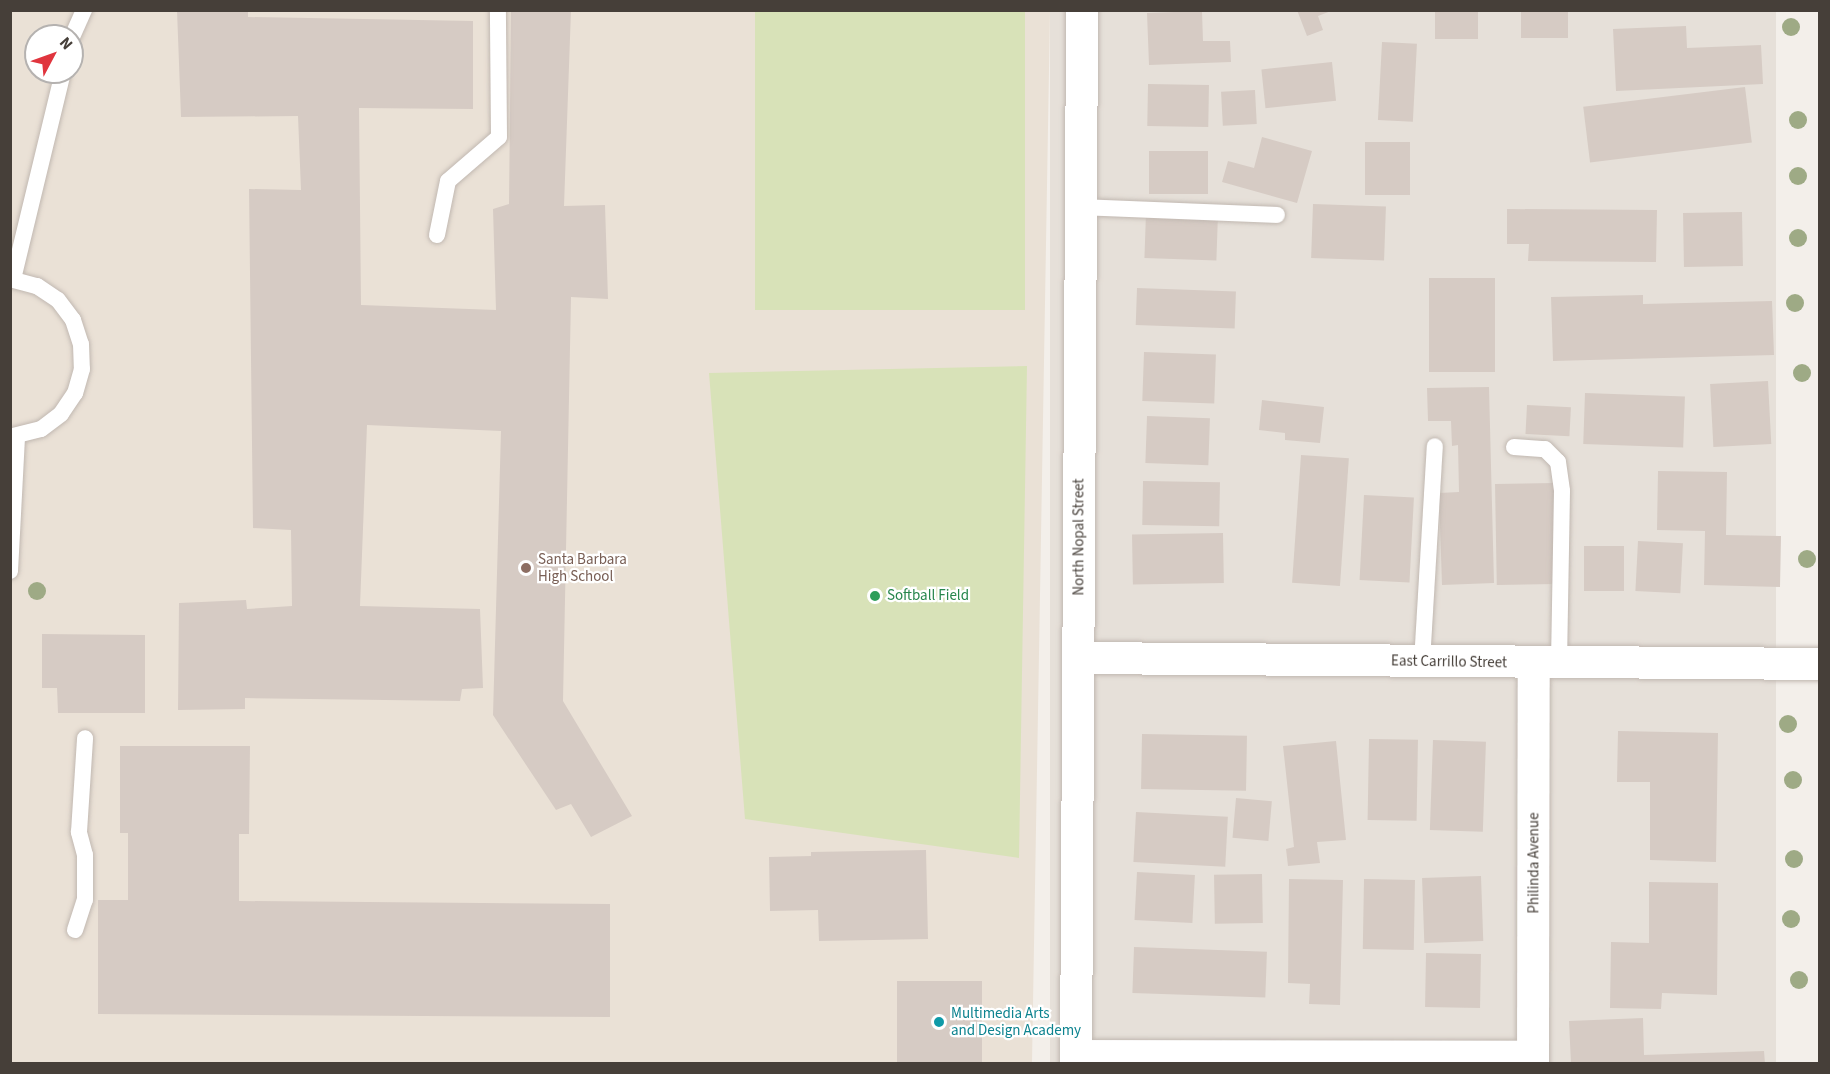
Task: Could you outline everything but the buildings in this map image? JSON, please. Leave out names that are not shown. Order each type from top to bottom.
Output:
[{"type":"street","name":"North Nopal Street","points":[[1076,1060],[1082,10]]},
{"type":"street","name":"East Carrillo Street","points":[[1078,658],[1820,664]]},
{"type":"street","name":"Philinda Avenue","points":[[1533,1060],[1546,663]]},
{"type":"street","points":[[1076,1060],[1533,1060]]},
{"type":"lane","points":[[78,24],[84,10]]},
{"type":"lane","points":[[437,235],[448,182],[500,137],[498,10]]},
{"type":"lane","points":[[10,572],[14,437],[41,429],[61,414],[75,393],[82,369],[79,336],[58,300],[37,286],[12,279],[60,84]]},
{"type":"lane","points":[[1081,207],[1277,215]]},
{"type":"lane","points":[[1422,662],[1435,446]]},
{"type":"lane","points":[[1514,447],[1545,449],[1558,462],[1562,491],[1546,663]]},
{"type":"lane","points":[[75,930],[85,900],[85,855],[79,832],[85,738]]},
{"type":"shaded area","name":"Santa Barbara High School","points":[[10,11],[1050,11],[1032,1063],[11,1063]]},
{"type":"shaded area","points":[[1050,11],[1776,11],[1776,1064],[1050,1064]]},
{"type":"green space","points":[[755,11],[1025,11],[1025,310],[755,310]]},
{"type":"green space","name":"Softball Field","points":[[1027,366],[1019,858],[745,819],[709,373]]},
{"type":"place","name":"Santa Barbara High School","points":[[526,568]]},
{"type":"place","name":"Softball Field","points":[[875,596]]},
{"type":"place","name":"Multimedia Arts and Design Academy","points":[[939,1022]]}]
